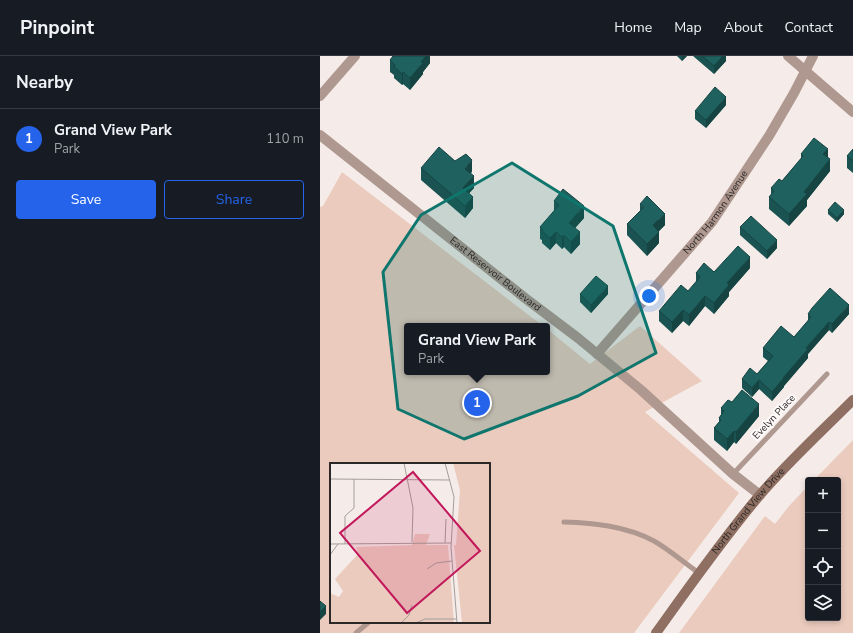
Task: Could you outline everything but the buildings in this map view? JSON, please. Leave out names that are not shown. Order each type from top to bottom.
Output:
[{"type":"street","points":[[320,96],[355,56]]},
{"type":"street","points":[[788,56],[853,112]]},
{"type":"street","name":"North Harmon Avenue","points":[[597,354],[712,222],[769,136],[813,56]]},
{"type":"street","name":"East Reservoir Boulevard","points":[[320,135],[407,206],[642,390],[733,474],[760,495]]},
{"type":"street","name":"North Grand View Drive","points":[[656,633],[699,573],[760,495],[812,440],[853,400]]},
{"type":"lane","name":"Evelyn Place","points":[[733,474],[827,374]]},
{"type":"lane","points":[[564,522],[595,523],[624,529],[654,541],[699,573]]},
{"type":"lane","points":[[356,633],[368,623]]},
{"type":"highlighted area","points":[[512,163],[613,226],[656,353],[578,396],[464,439],[398,409],[383,272],[421,215]]},
{"type":"shaded area","points":[[342,172],[539,323],[404,323],[404,375],[550,375],[550,331],[590,364],[640,326],[702,381],[645,412],[739,493],[634,633],[320,633],[320,207],[323,206]]},
{"type":"shaded area","points":[[853,440],[853,633],[679,633],[765,516],[775,524],[805,489],[805,621],[841,621],[841,477],[817,477]]},
{"type":"place","name":"Grand View Park","points":[[477,403]]}]
